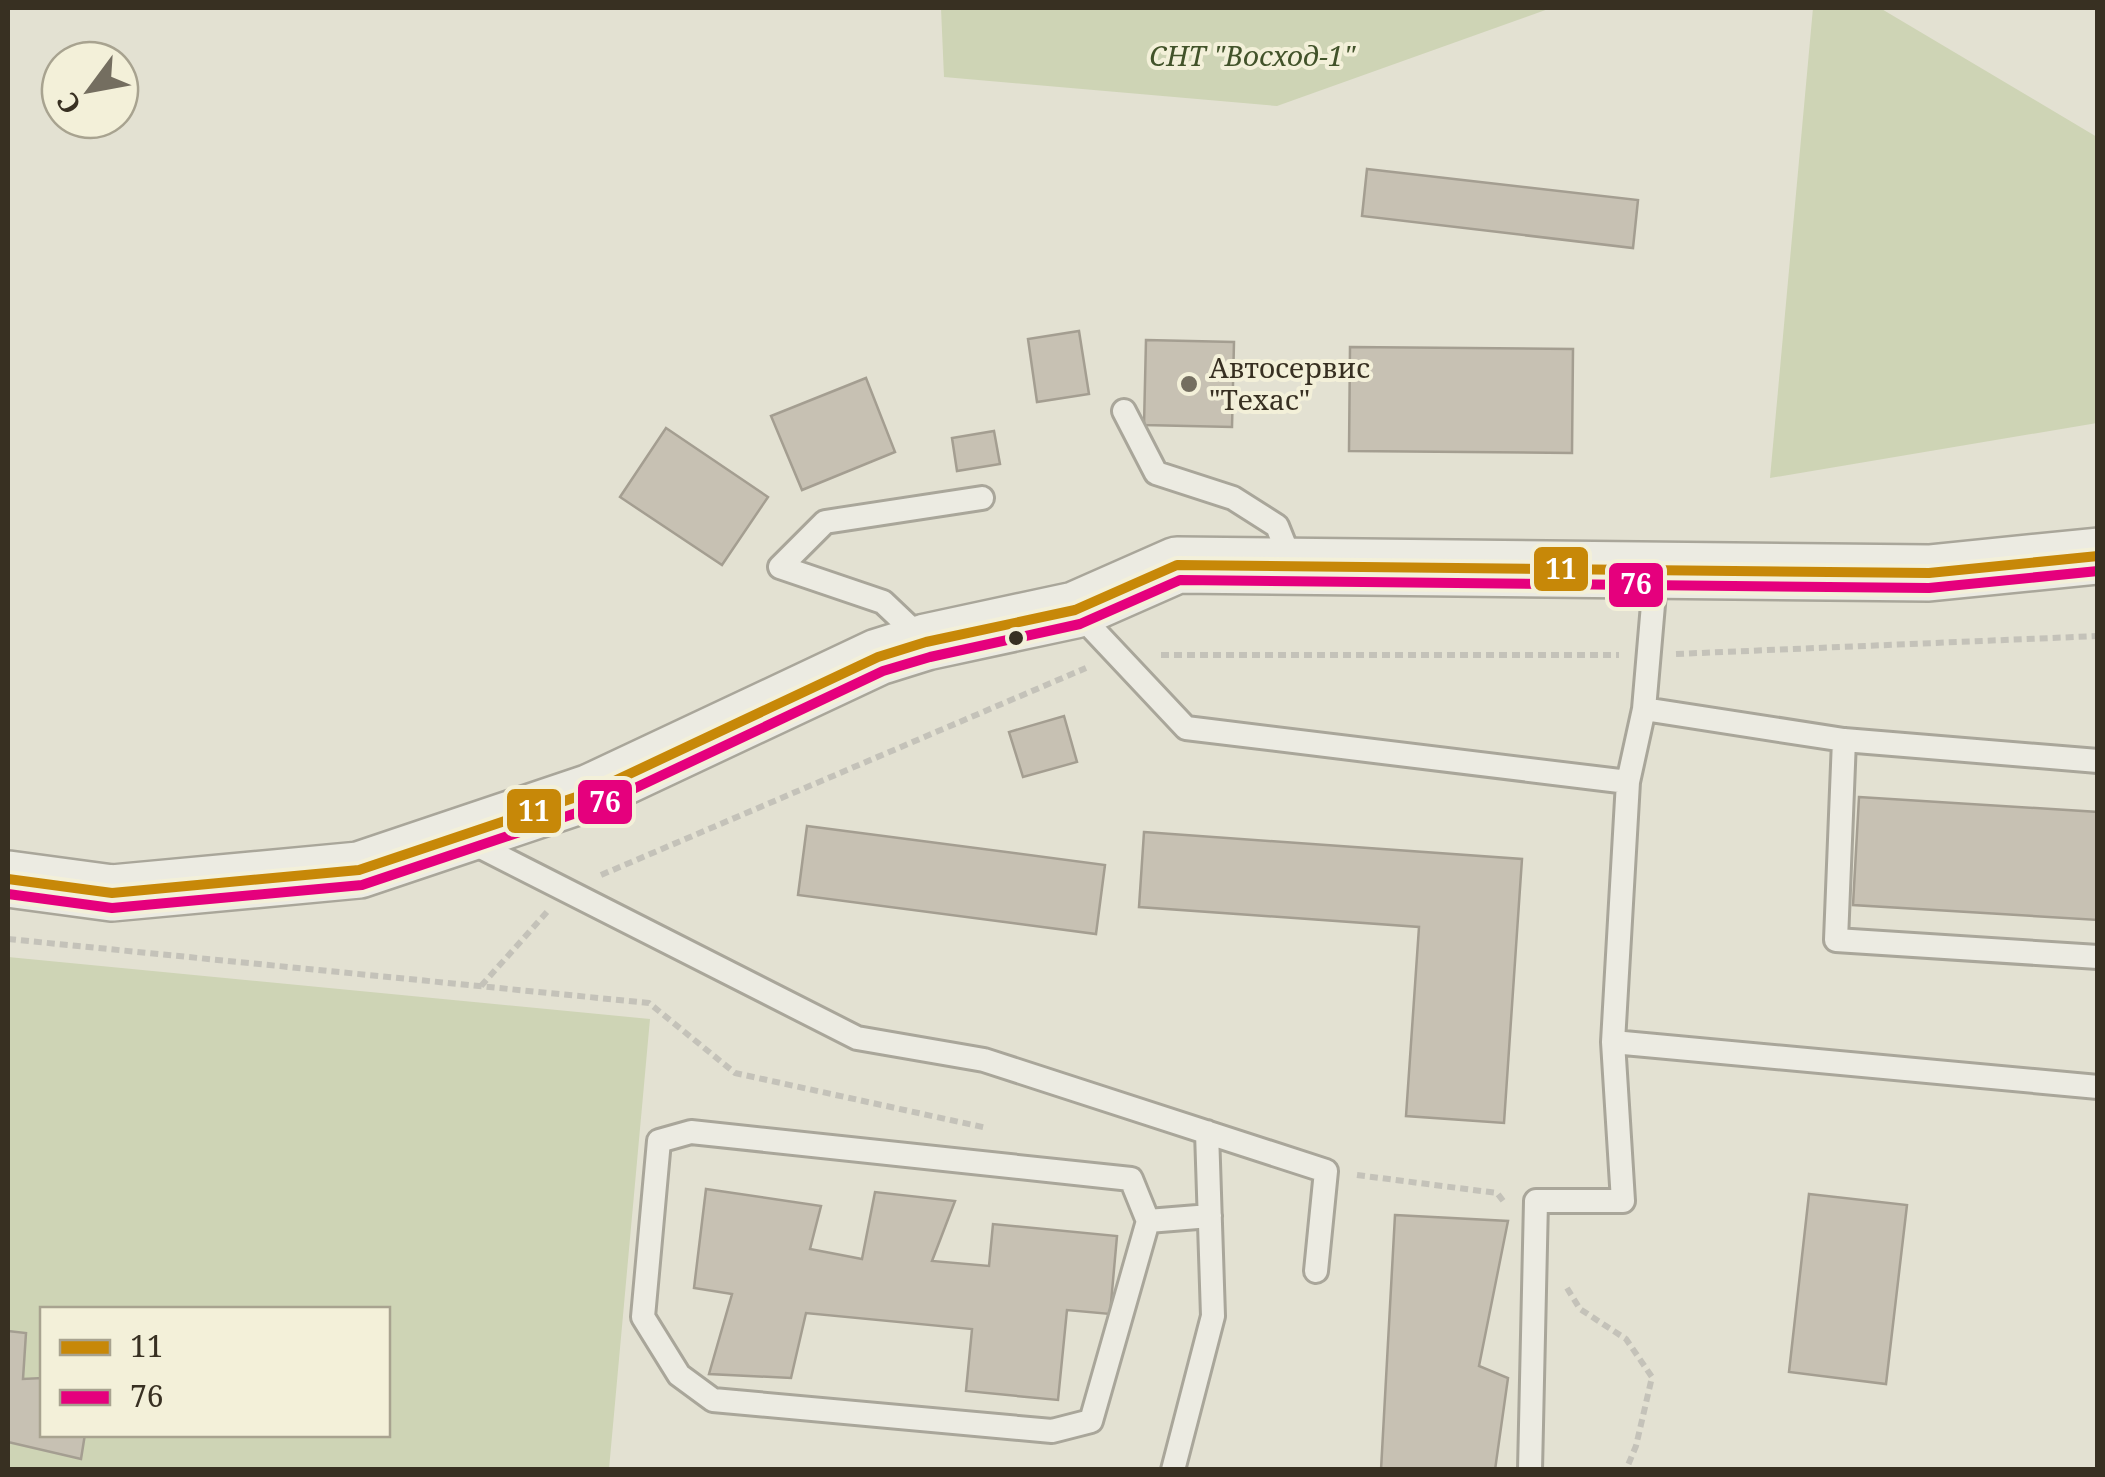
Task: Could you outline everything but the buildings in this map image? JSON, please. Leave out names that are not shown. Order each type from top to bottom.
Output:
[{"type":"street","points":[[8,879],[112,893],[359,870],[591,792],[878,657],[926,642],[1075,610],[1176,564],[1929,573],[2098,556]]},
{"type":"lane","points":[[1124,410],[1156,473],[1233,498],[1277,526],[1293,566]]},
{"type":"lane","points":[[926,642],[883,602],[780,567],[825,522],[982,498]]},
{"type":"lane","points":[[1530,1470],[1536,1201],[1623,1201],[1613,1042],[1628,782],[1644,709],[1656,570]]},
{"type":"lane","points":[[1075,610],[1186,728],[1628,782]]},
{"type":"lane","points":[[1644,709],[1844,740],[2098,761]]},
{"type":"lane","points":[[1844,740],[1836,940],[2098,957]]},
{"type":"lane","points":[[459,836],[856,1038],[984,1060],[1326,1170],[1316,1271]]},
{"type":"lane","points":[[1613,1042],[2098,1087]]},
{"type":"lane","points":[[692,1132],[1131,1179],[1148,1221],[1091,1421],[1052,1431],[713,1400],[680,1375],[643,1317],[658,1141],[692,1132]]},
{"type":"lane","points":[[1174,1470],[1213,1316],[1207,1132]]},
{"type":"lane","points":[[1148,1221],[1210,1216]]},
{"type":"path","points":[[8,939],[650,1003],[735,1072],[1000,1131]]},
{"type":"green space","name":"СНТ \"Восход-1\"","points":[[941,8],[1551,8],[1277,106],[944,77]]},
{"type":"green space","points":[[1813,8],[1880,8],[2097,137],[2097,423],[1770,478]]},
{"type":"green space","points":[[8,957],[650,1019],[609,1469],[8,1470],[8,1442],[80,1459],[85,1437],[390,1437],[390,1307],[40,1307],[40,1378],[23,1379],[26,1333],[8,1331]]},
{"type":"transit line","name":"11","points":[[8,879],[112,893],[359,870],[591,792],[878,657],[926,642],[1075,610],[1177,565],[1929,573],[2098,556]]},
{"type":"transit line","name":"76","points":[[8,894],[112,908],[362,885],[597,806],[883,671],[1080,624],[1180,580],[1929,588],[2098,571]]},
{"type":"place","name":"Автосервис \"Техас\"","points":[[1189,384]]}]
